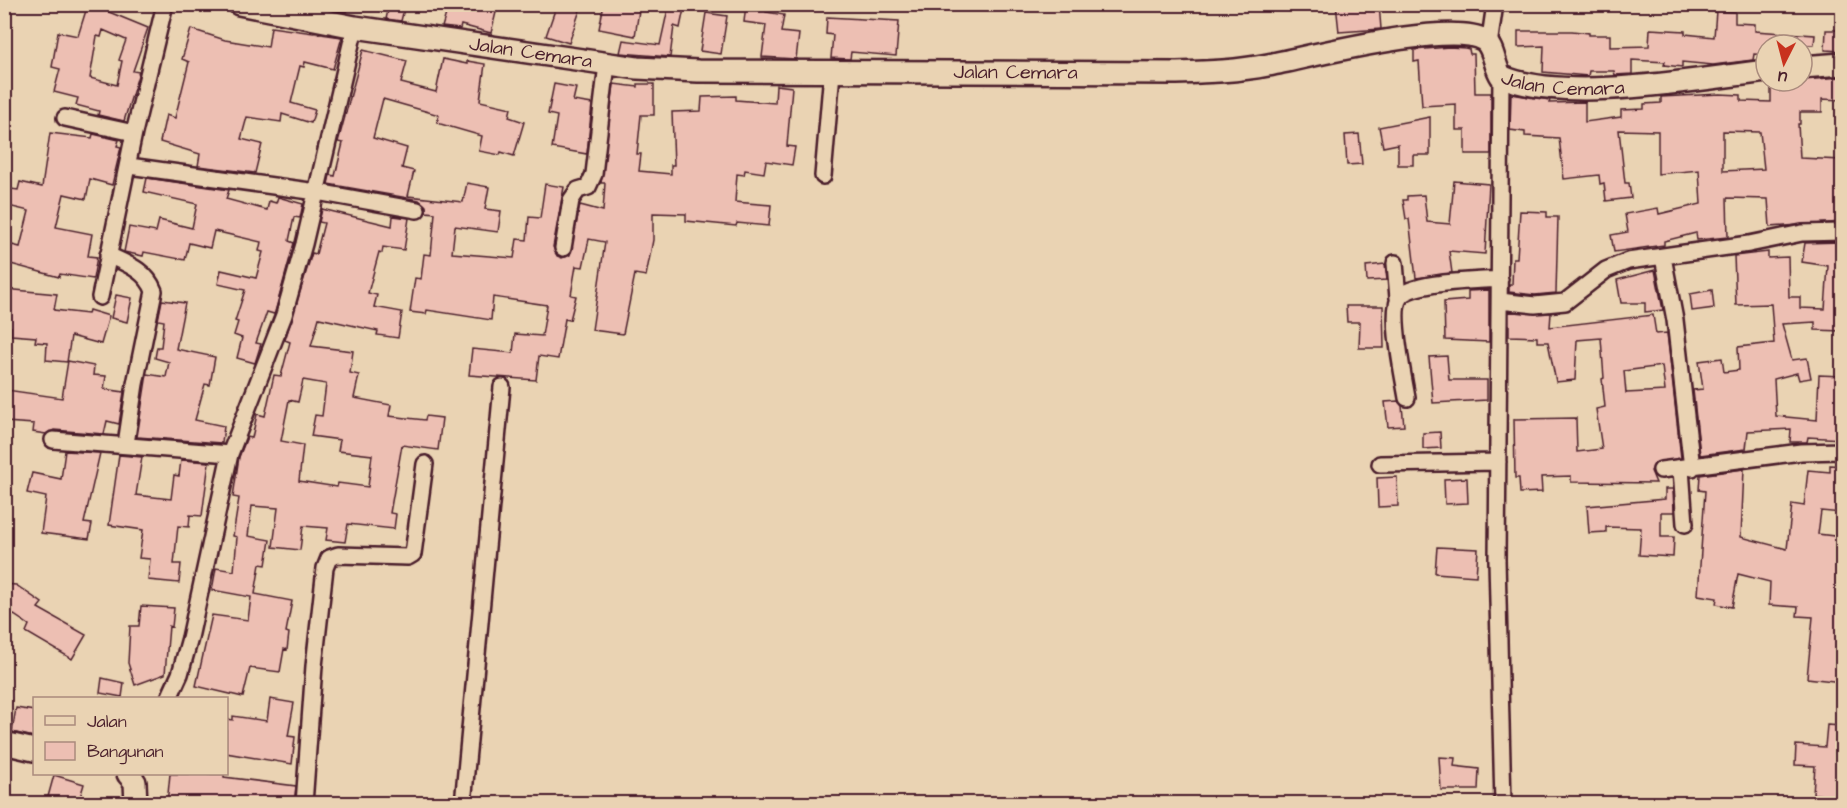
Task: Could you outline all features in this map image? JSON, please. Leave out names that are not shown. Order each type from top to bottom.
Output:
[{"type":"street","points":[[100,297],[129,166],[134,133],[165,4]]},
{"type":"street","name":"Jalan Cemara","points":[[239,4],[356,27],[607,64],[698,71],[1177,73],[1241,69],[1339,49],[1433,35],[1481,39],[1489,45],[1501,76],[1514,82],[1539,86],[1588,88],[1646,86],[1754,72]]},
{"type":"street","points":[[1489,45],[1495,4]]},
{"type":"street","points":[[171,697],[190,638],[230,454],[284,315],[317,192],[356,27]]},
{"type":"street","points":[[563,248],[571,200],[578,190],[588,187],[594,174],[607,64]]},
{"type":"street","points":[[1814,66],[1842,64]]},
{"type":"street","points":[[823,176],[832,72]]},
{"type":"street","points":[[1501,76],[1497,615],[1503,804]]},
{"type":"street","points":[[65,118],[134,133]]},
{"type":"street","points":[[129,166],[317,192],[417,210]]},
{"type":"street","points":[[1500,301],[1535,305],[1565,302],[1606,270],[1628,261],[1749,244],[1802,233],[1842,232]]},
{"type":"street","points":[[108,255],[135,267],[150,280],[154,291],[135,384],[126,444]]},
{"type":"street","points":[[1663,257],[1675,320],[1686,468],[1685,525]]},
{"type":"street","points":[[1395,263],[1398,298],[1396,318],[1407,398]]},
{"type":"street","points":[[1398,298],[1404,293],[1421,288],[1500,279]]},
{"type":"street","points":[[463,804],[502,387]]},
{"type":"street","points":[[53,440],[230,454]]},
{"type":"street","points":[[1661,471],[1802,452],[1842,452]]},
{"type":"street","points":[[1380,464],[1498,462]]},
{"type":"street","points":[[304,804],[314,666],[325,568],[329,558],[338,555],[408,557],[414,554],[425,464]]},
{"type":"street","points":[[4,743],[33,750]]},
{"type":"street","points":[[133,776],[136,804]]},
{"type":"building","points":[[88,4],[112,4],[109,12],[148,28],[133,71],[139,72],[124,121],[98,115],[99,111],[76,105],[78,98],[54,92],[60,69],[52,67],[58,32],[78,36]],"holes":[[[103,30],[126,40],[119,60],[122,61],[117,85],[90,78],[97,36],[101,37]]]},
{"type":"building","points":[[331,4],[348,4],[347,12],[330,9]]},
{"type":"building","points":[[449,4],[477,9],[478,4],[498,4],[491,33],[461,25],[460,29],[442,27]]},
{"type":"building","points":[[557,4],[582,4],[569,43],[546,36]]},
{"type":"building","points":[[604,4],[640,4],[635,36],[599,29]]},
{"type":"building","points":[[669,4],[685,4],[680,28],[674,26],[670,57],[620,53],[623,40],[660,45]]},
{"type":"building","points":[[746,4],[767,5],[766,12],[784,15],[781,32],[799,34],[796,59],[762,57],[766,25],[744,22]]},
{"type":"building","points":[[1336,4],[1379,4],[1381,29],[1339,32]]},
{"type":"building","points":[[389,6],[404,9],[401,21],[386,19]]},
{"type":"building","points":[[1716,11],[1735,12],[1735,23],[1755,24],[1755,31],[1785,33],[1754,33],[1753,60],[1713,65],[1682,62],[1682,67],[1664,65],[1665,62],[1632,60],[1632,74],[1615,75],[1614,71],[1589,71],[1588,76],[1543,72],[1544,46],[1518,47],[1518,31],[1572,31],[1589,33],[1589,35],[1610,35],[1610,47],[1649,46],[1650,29],[1685,31],[1685,34],[1714,37]]},
{"type":"building","points":[[706,13],[727,16],[721,54],[700,51]]},
{"type":"building","points":[[827,17],[899,21],[896,56],[851,52],[850,59],[831,58],[833,35],[826,34]]},
{"type":"building","points":[[271,27],[342,37],[333,69],[305,62],[304,67],[300,66],[291,103],[315,110],[311,123],[282,114],[281,122],[247,117],[241,139],[262,144],[255,173],[198,166],[200,154],[160,142],[166,115],[175,118],[189,62],[182,59],[191,29],[225,40],[268,47]]},
{"type":"building","points":[[1826,30],[1842,30],[1842,51],[1825,50]]},
{"type":"building","points":[[1449,47],[1469,49],[1470,54],[1474,54],[1475,93],[1491,93],[1491,154],[1465,154],[1465,130],[1456,130],[1456,104],[1422,106],[1419,61],[1414,62],[1414,50]]},
{"type":"building","points":[[363,50],[407,61],[401,83],[436,92],[443,59],[467,64],[467,61],[485,64],[480,101],[511,108],[509,117],[524,122],[514,156],[501,152],[500,155],[479,151],[482,136],[437,123],[439,115],[383,99],[373,138],[407,148],[402,168],[414,171],[408,196],[463,202],[467,183],[489,187],[485,209],[501,211],[498,232],[455,226],[452,253],[514,258],[517,239],[527,240],[529,217],[540,218],[545,184],[564,187],[553,247],[557,256],[562,258],[570,255],[580,205],[603,211],[605,183],[601,183],[614,84],[638,87],[638,84],[654,84],[654,115],[641,115],[637,154],[641,154],[639,171],[671,174],[671,165],[674,165],[672,112],[701,111],[702,97],[736,96],[736,100],[775,103],[776,85],[792,87],[787,146],[795,147],[792,165],[766,161],[764,173],[745,170],[744,175],[737,174],[735,202],[771,205],[769,226],[737,223],[736,226],[686,221],[686,214],[653,213],[653,240],[646,276],[635,274],[623,334],[592,330],[605,242],[589,239],[583,267],[576,266],[571,295],[576,296],[570,320],[565,319],[558,359],[539,356],[536,380],[469,375],[472,349],[513,353],[515,334],[542,336],[547,305],[493,297],[491,320],[427,310],[426,314],[410,312],[415,278],[421,279],[424,254],[431,255],[435,213],[426,212],[426,206],[419,200],[328,184],[330,175],[335,176],[343,143],[338,142]]},
{"type":"building","points":[[1842,77],[1842,100],[1822,99],[1822,112],[1800,112],[1800,124],[1798,124],[1800,158],[1842,160],[1842,222],[1770,227],[1768,199],[1727,198],[1728,237],[1697,240],[1696,233],[1664,241],[1664,245],[1614,252],[1611,235],[1628,232],[1625,214],[1658,208],[1659,214],[1701,204],[1699,170],[1658,174],[1658,131],[1619,130],[1625,183],[1629,183],[1631,198],[1606,201],[1604,183],[1600,184],[1599,175],[1564,179],[1559,138],[1525,136],[1525,132],[1510,130],[1511,94],[1550,100],[1549,103],[1585,102],[1585,122],[1621,117],[1621,110],[1644,109],[1644,104],[1661,103],[1661,97],[1720,94],[1741,95],[1741,101],[1771,102],[1771,93],[1814,93],[1814,79]],"holes":[[[1723,131],[1760,132],[1764,169],[1723,171]]]},
{"type":"building","points":[[554,84],[576,88],[573,101],[592,104],[587,154],[552,148],[557,116],[548,114]]},
{"type":"building","points":[[1430,117],[1430,155],[1413,155],[1413,165],[1398,165],[1398,144],[1383,147],[1379,127]]},
{"type":"building","points":[[50,133],[92,138],[93,134],[119,140],[117,146],[121,147],[112,185],[90,179],[86,199],[64,194],[56,227],[92,234],[88,256],[97,257],[93,279],[60,274],[59,277],[7,263],[12,245],[20,247],[29,211],[4,205],[4,188],[18,190],[20,182],[42,187]]},
{"type":"building","points":[[1359,134],[1362,164],[1347,165],[1345,135]]},
{"type":"building","points":[[147,178],[229,190],[226,199],[267,210],[269,201],[276,203],[278,197],[303,204],[300,218],[294,217],[289,241],[294,243],[275,312],[274,314],[267,312],[256,343],[261,344],[255,363],[237,358],[242,338],[234,335],[238,322],[235,321],[245,290],[218,284],[221,270],[256,278],[263,252],[259,251],[261,242],[214,231],[210,248],[189,243],[185,260],[144,252],[143,256],[124,252],[129,227],[156,232],[159,220],[192,228],[197,204],[144,192]]},
{"type":"building","points":[[1454,181],[1489,184],[1485,254],[1449,251],[1452,273],[1416,278],[1409,219],[1406,219],[1403,200],[1407,200],[1407,196],[1424,195],[1427,222],[1450,224]]},
{"type":"building","points":[[322,209],[392,226],[393,216],[409,218],[404,250],[383,247],[382,253],[379,252],[368,293],[377,295],[374,307],[402,312],[398,338],[377,335],[378,331],[319,318],[311,346],[353,351],[350,373],[359,375],[354,398],[391,405],[389,416],[425,420],[426,416],[442,418],[438,450],[402,445],[390,513],[396,514],[394,529],[348,524],[345,542],[326,540],[328,528],[303,526],[300,550],[273,547],[278,508],[252,506],[248,536],[270,540],[266,565],[260,564],[255,594],[292,601],[286,632],[289,633],[287,650],[284,649],[280,672],[250,668],[243,697],[196,686],[212,615],[248,620],[251,597],[212,590],[216,568],[234,571],[237,537],[233,536],[239,498],[233,497],[239,457],[247,437],[252,438],[257,414],[265,416],[274,375],[281,376],[290,342],[285,340],[312,253],[316,254],[324,223],[319,222]],"holes":[[[303,380],[326,384],[322,416],[315,415],[311,436],[340,440],[338,451],[372,455],[368,487],[338,483],[337,487],[299,481],[303,445],[281,441],[289,400],[298,402]]]},
{"type":"building","points":[[1520,211],[1547,212],[1547,217],[1558,217],[1556,293],[1535,295],[1509,292],[1509,285],[1512,285],[1513,258],[1517,258]]},
{"type":"building","points":[[1842,242],[1842,331],[1815,330],[1815,322],[1782,324],[1792,360],[1807,358],[1811,378],[1799,380],[1797,373],[1774,379],[1776,416],[1817,420],[1819,375],[1842,376],[1842,439],[1808,437],[1807,442],[1790,442],[1791,429],[1748,431],[1746,449],[1700,455],[1693,390],[1703,389],[1699,361],[1722,358],[1724,372],[1739,370],[1738,347],[1774,343],[1771,304],[1736,305],[1734,256],[1768,252],[1768,258],[1788,257],[1789,297],[1800,297],[1800,308],[1825,309],[1828,266],[1802,262],[1805,243]]},
{"type":"building","points":[[1385,264],[1387,280],[1367,281],[1366,266]]},
{"type":"building","points":[[1655,270],[1663,310],[1645,312],[1645,303],[1621,303],[1617,280]]},
{"type":"building","points":[[5,289],[57,294],[54,310],[88,314],[89,310],[109,316],[101,344],[71,336],[67,362],[46,360],[47,343],[35,342],[36,337],[11,335],[11,327],[4,326]]},
{"type":"building","points":[[1489,290],[1489,342],[1445,340],[1444,302],[1468,300],[1468,291]]},
{"type":"building","points":[[1712,290],[1714,308],[1692,311],[1690,294]]},
{"type":"building","points":[[116,295],[132,298],[127,322],[111,318]]},
{"type":"building","points":[[162,300],[185,303],[176,349],[215,357],[210,385],[205,384],[195,420],[224,426],[222,443],[137,437],[147,374],[166,377],[169,362],[155,358],[157,347],[161,347],[164,321],[158,320]]},
{"type":"building","points":[[1346,306],[1383,306],[1384,348],[1359,348],[1360,322],[1347,322]]},
{"type":"building","points":[[1509,312],[1551,313],[1550,327],[1653,315],[1656,334],[1667,333],[1681,458],[1655,463],[1651,471],[1656,483],[1571,482],[1571,476],[1541,477],[1542,492],[1520,493],[1519,478],[1515,478],[1514,419],[1576,418],[1577,452],[1602,449],[1596,409],[1605,407],[1602,379],[1604,378],[1601,338],[1577,340],[1575,380],[1556,382],[1548,342],[1537,342],[1537,337],[1509,336]],"holes":[[[1662,366],[1665,391],[1626,393],[1624,371]]]},
{"type":"building","points":[[1447,356],[1449,380],[1487,380],[1487,400],[1433,403],[1429,357]]},
{"type":"building","points":[[68,361],[94,366],[93,375],[106,376],[104,389],[124,392],[119,424],[107,421],[104,434],[54,430],[46,434],[33,432],[34,424],[5,422],[7,390],[62,398]]},
{"type":"building","points":[[1398,401],[1402,406],[1404,426],[1388,427],[1385,402]]},
{"type":"building","points":[[1440,432],[1441,448],[1423,449],[1423,433]]},
{"type":"building","points":[[65,451],[100,453],[84,523],[92,524],[89,539],[41,533],[46,497],[27,493],[32,473],[61,479]]},
{"type":"building","points":[[119,455],[142,457],[136,495],[171,499],[174,475],[179,476],[181,460],[209,462],[202,516],[190,515],[189,527],[178,526],[174,564],[181,564],[179,583],[148,580],[150,559],[139,558],[143,530],[109,525]]},
{"type":"building","points":[[1830,465],[1842,466],[1842,513],[1821,511],[1818,534],[1842,537],[1842,682],[1807,678],[1813,617],[1797,616],[1798,607],[1769,605],[1770,582],[1738,574],[1732,607],[1716,604],[1717,598],[1698,595],[1705,491],[1699,490],[1700,475],[1744,469],[1741,537],[1787,549],[1792,504],[1804,506],[1808,470],[1830,472]]},
{"type":"building","points":[[1397,477],[1398,506],[1378,507],[1377,478]]},
{"type":"building","points":[[1467,478],[1468,503],[1445,504],[1444,479]]},
{"type":"building","points":[[1665,489],[1673,489],[1674,512],[1661,512],[1661,537],[1674,537],[1673,557],[1639,555],[1641,528],[1606,527],[1606,532],[1589,533],[1587,506],[1665,499]]},
{"type":"building","points":[[1437,547],[1478,549],[1476,576],[1435,573]]},
{"type":"building","points":[[4,584],[16,585],[42,603],[38,608],[86,635],[72,659],[26,632],[29,625],[4,608]]},
{"type":"building","points":[[141,606],[174,608],[172,627],[169,626],[165,674],[135,685],[128,663],[130,626],[139,626]]},
{"type":"building","points":[[102,678],[124,683],[122,697],[100,693]]},
{"type":"building","points":[[270,699],[294,703],[288,736],[295,737],[292,764],[228,753],[228,719],[233,720],[233,716],[267,721]]},
{"type":"building","points":[[16,708],[33,711],[33,737],[12,732]]},
{"type":"building","points":[[1827,725],[1842,726],[1842,788],[1836,788],[1835,796],[1813,794],[1815,766],[1795,765],[1796,745],[1825,747]]},
{"type":"building","points":[[1439,757],[1455,758],[1454,766],[1479,769],[1478,790],[1441,790]]},
{"type":"building","points":[[54,775],[84,784],[78,804],[46,804]]},
{"type":"building","points":[[170,775],[224,775],[224,777],[296,786],[294,804],[167,804]]}]
